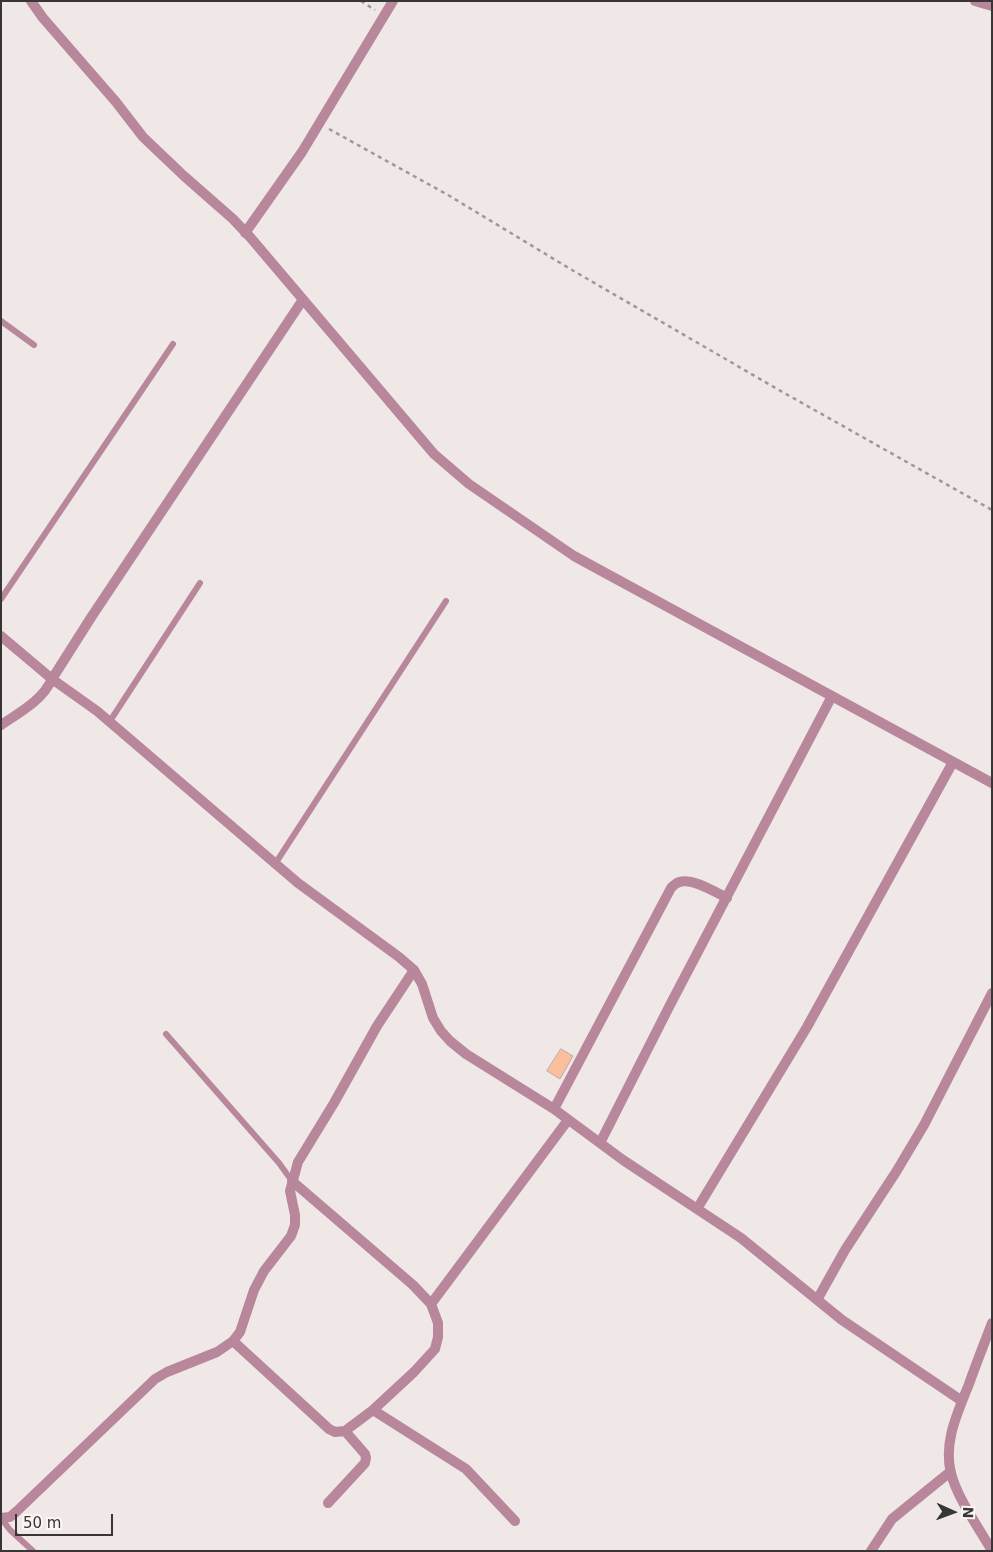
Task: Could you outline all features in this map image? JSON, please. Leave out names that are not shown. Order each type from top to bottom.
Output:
[{"type":"street","points":[[31,1],[43,18],[116,102],[143,137],[233,219],[434,454],[469,484],[574,556],[992,783]]},
{"type":"street","points":[[245,233],[302,152],[393,1]]},
{"type":"street","points":[[974,1],[992,6]]},
{"type":"street","points":[[1,725],[41,696],[48,688],[92,616],[302,301]]},
{"type":"street","points":[[1,636],[52,679],[110,721],[298,883],[414,970],[422,984],[433,1018],[441,1031],[466,1054],[554,1109],[600,1143],[741,1238],[842,1320],[962,1401]]},
{"type":"street","points":[[600,1143],[832,696]]},
{"type":"street","points":[[697,1209],[807,1027],[953,762]]},
{"type":"street","points":[[554,1109],[671,888],[677,883],[686,881],[699,884],[726,898]]},
{"type":"street","points":[[1,1518],[10,1517],[17,1511],[155,1378],[217,1352],[233,1341],[240,1332],[254,1290],[264,1271],[291,1236],[295,1225],[290,1191],[298,1162],[377,1026],[414,970]]},
{"type":"street","points":[[818,1300],[845,1250],[924,1125],[992,993]]},
{"type":"street","points":[[432,1304],[568,1120]]},
{"type":"street","points":[[233,1341],[329,1429],[335,1432],[345,1431],[373,1410],[414,1372],[435,1349],[438,1337],[438,1323],[432,1304],[413,1285],[292,1181]]},
{"type":"street","points":[[992,1323],[962,1401],[950,1438],[948,1452],[950,1472],[956,1489],[992,1551]]},
{"type":"street","points":[[373,1410],[466,1469],[515,1521]]},
{"type":"street","points":[[328,1503],[365,1463],[365,1454],[345,1431]]},
{"type":"street","points":[[871,1551],[892,1519],[950,1472]]},
{"type":"lane","points":[[1,321],[34,345]]},
{"type":"lane","points":[[1,599],[173,344]]},
{"type":"lane","points":[[110,721],[200,583]]},
{"type":"lane","points":[[275,864],[446,601]]},
{"type":"lane","points":[[166,1034],[279,1163],[292,1181]]},
{"type":"lane","points":[[1,1518],[10,1530],[33,1551]]},
{"type":"path","points":[[361,1],[384,16]]},
{"type":"path","points":[[319,124],[448,195],[572,270],[779,390],[992,510]]},
{"type":"building","points":[[561,1049],[573,1056],[560,1079],[547,1071]]}]
